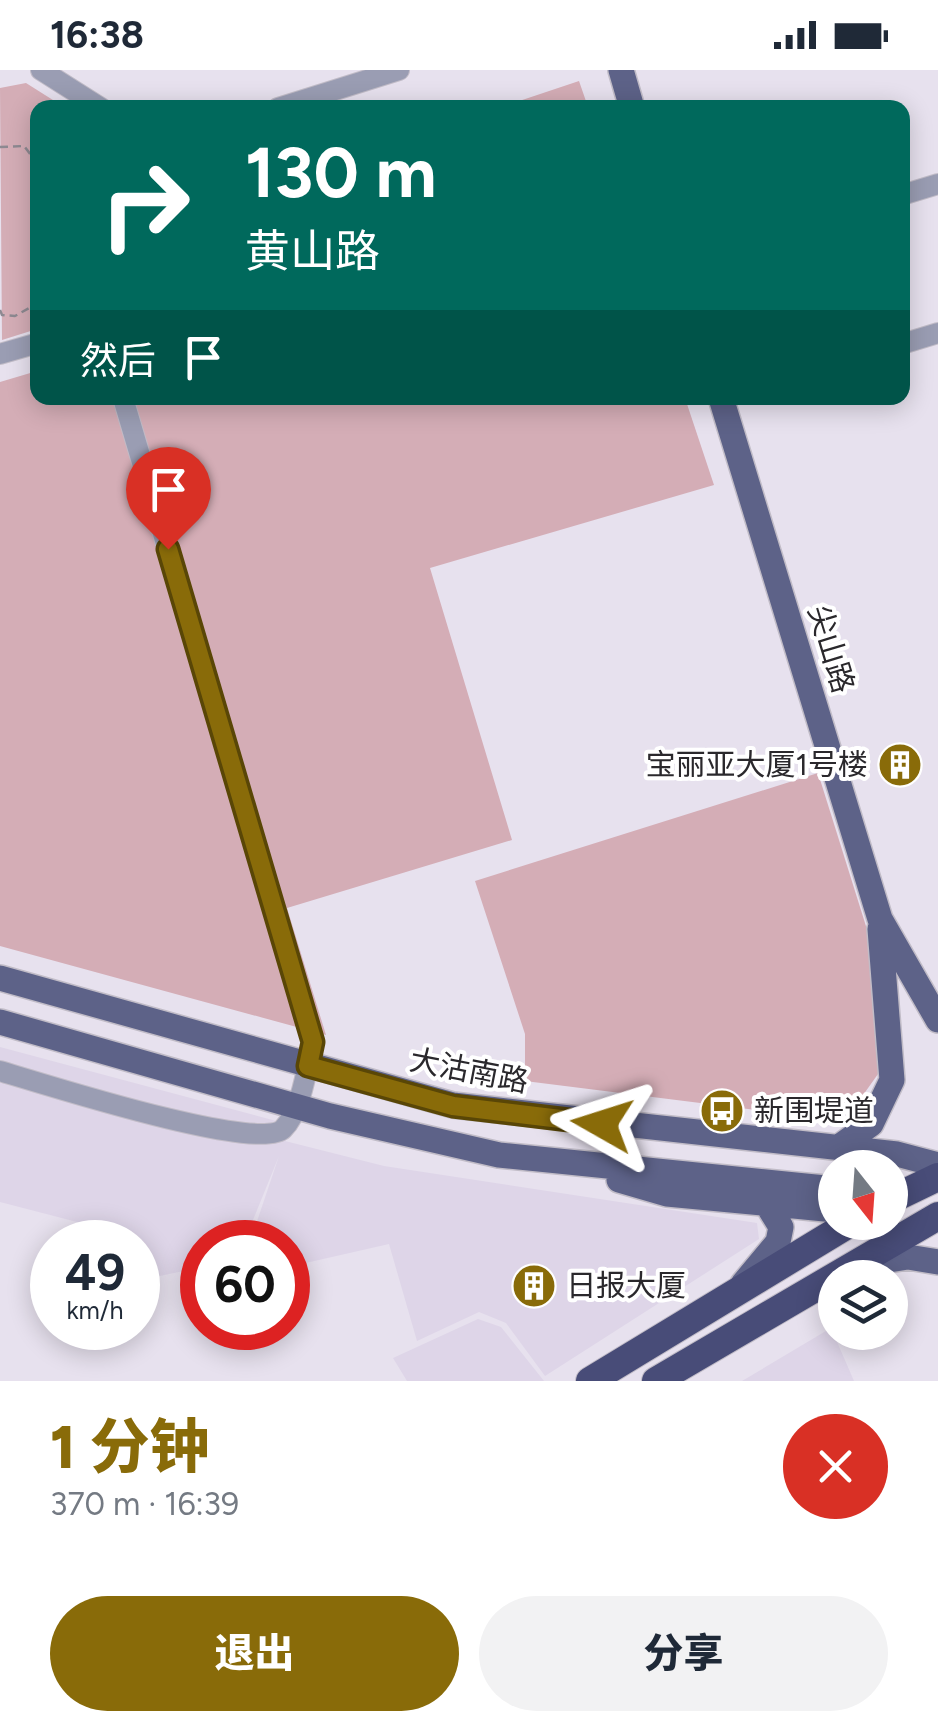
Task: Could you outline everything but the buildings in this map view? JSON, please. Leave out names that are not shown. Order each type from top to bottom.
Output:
[{"type":"highway","points":[[908,1189],[938,1177]]},
{"type":"highway","points":[[860,1260],[938,1214]]},
{"type":"highway","points":[[590,1381],[822,1240]]},
{"type":"highway","points":[[656,1381],[818,1285]]},
{"type":"main road","points":[[620,70],[629,100]]},
{"type":"main road","name":"尖山路","points":[[726,405],[880,920],[892,1080],[871,1124],[839,1147]]},
{"type":"main road","name":"尖山路","points":[[880,920],[938,1020]]},
{"type":"main road","name":"大沽南路","points":[[0,978],[308,1066],[492,1112],[839,1147],[897,1154],[938,1165]]},
{"type":"main road","points":[[0,1022],[420,1138],[566,1165],[818,1187]]},
{"type":"main road","points":[[566,1165],[668,1194],[818,1209]]},
{"type":"main road","points":[[908,1198],[922,1200],[938,1214]]},
{"type":"main road","points":[[734,1294],[778,1242],[781,1227],[768,1206]]},
{"type":"main road","points":[[878,1260],[938,1262]]},
{"type":"street","points":[[41,70],[88,100]]},
{"type":"street","points":[[303,100],[399,70]]},
{"type":"street","points":[[910,192],[938,184]]},
{"type":"street","points":[[910,342],[938,334]]},
{"type":"street","points":[[0,354],[30,345]]},
{"type":"street","points":[[0,1072],[220,1132],[272,1134],[283,1129],[295,1106],[313,1042],[125,405]]},
{"type":"path","points":[[0,148],[24,146],[30,154]]},
{"type":"path","points":[[0,310],[2,315],[15,316],[30,308]]},
{"type":"shaded area","points":[[579,81],[586,100],[522,100]]},
{"type":"shaded area","points":[[26,83],[53,100],[30,100],[30,331],[2,340],[0,88]]},
{"type":"shaded area","points":[[30,373],[30,405],[687,405],[714,485],[430,568],[512,840],[287,908],[326,1035],[0,946],[0,382]]},
{"type":"shaded area","points":[[818,773],[870,939],[883,1067],[851,1112],[827,1119],[525,1081],[525,1034],[475,881]]},
{"type":"shaded area","points":[[0,1047],[291,1125],[285,1141],[384,1166],[757,1223],[759,1239],[545,1376],[506,1323],[479,1312],[417,1341],[389,1244],[310,1262],[310,1220],[257,1220],[279,1156],[253,1220],[180,1220],[180,1272],[160,1276],[160,1220],[69,1220],[0,1202]]},
{"type":"shaded area","points":[[478,1319],[501,1327],[544,1381],[407,1381],[393,1358]]},
{"type":"shaded area","points":[[818,1336],[818,1350],[841,1350],[854,1381],[742,1381]]},
{"type":"place","name":"宝丽亚大厦1号楼","points":[[900,765]]},
{"type":"place","name":"新围堤道","points":[[722,1111]]},
{"type":"place","name":"日报大厦","points":[[534,1286]]},
{"type":"route","points":[[168,549],[313,1042],[308,1066],[453,1106],[602,1124]]}]
